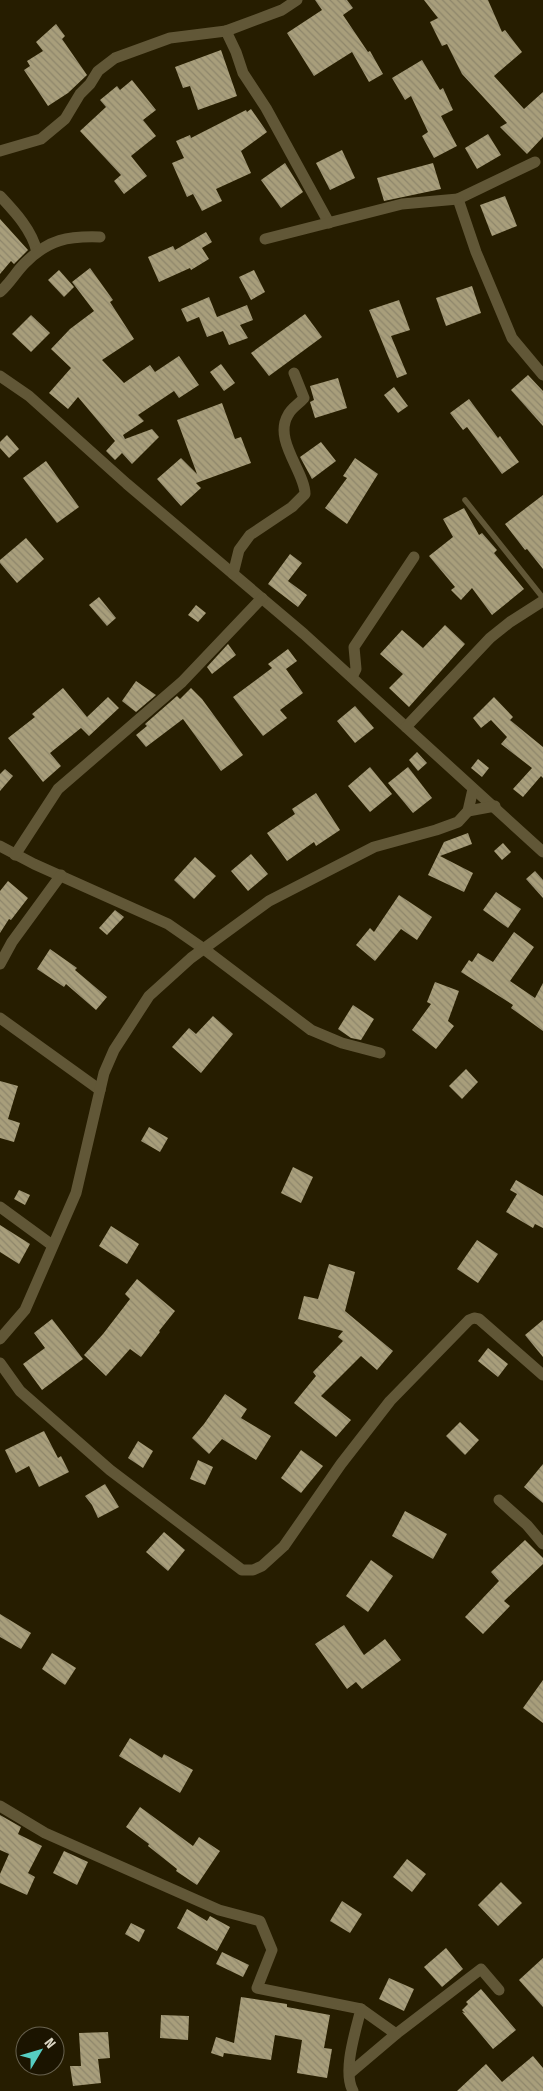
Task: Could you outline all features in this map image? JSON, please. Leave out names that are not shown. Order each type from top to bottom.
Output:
[{"type":"street","points":[[0,152],[41,139],[65,119],[80,94],[90,84],[98,71],[115,58],[170,38],[226,31],[282,10],[297,0]]},
{"type":"street","points":[[226,31],[243,73],[266,108],[329,223]]},
{"type":"street","points":[[265,239],[402,204],[458,199],[535,162]]},
{"type":"street","points":[[0,196],[17,215],[35,241],[37,252]]},
{"type":"street","points":[[458,199],[476,252],[512,338],[543,376]]},
{"type":"street","points":[[0,292],[37,252],[57,240],[75,236],[100,237]]},
{"type":"street","points":[[233,574],[239,550],[250,535],[292,508],[305,494],[305,485],[289,454],[285,430],[285,421],[289,412],[298,406],[304,398],[294,373]]},
{"type":"street","points":[[0,376],[28,396],[127,484],[262,598],[495,806],[543,852]]},
{"type":"street","points":[[352,677],[356,668],[354,647],[414,557]]},
{"type":"street","points":[[15,855],[58,788],[182,682],[262,598]]},
{"type":"street","points":[[406,728],[490,638],[543,599]]},
{"type":"street","points":[[0,1339],[25,1310],[76,1193],[104,1073],[114,1050],[149,996],[191,958],[269,901],[374,847],[458,822],[468,811],[473,788]]},
{"type":"street","points":[[468,811],[495,806]]},
{"type":"street","points":[[0,846],[15,855],[168,924],[204,948],[310,1030],[342,1043],[380,1053]]},
{"type":"street","points":[[0,964],[12,942],[61,875]]},
{"type":"street","points":[[0,1018],[100,1090]]},
{"type":"street","points":[[0,1207],[52,1245]]},
{"type":"street","points":[[0,1363],[20,1391],[110,1470],[242,1570],[253,1570],[262,1566],[284,1546],[341,1464],[390,1401],[468,1320],[480,1319],[543,1375]]},
{"type":"street","points":[[500,1500],[527,1525],[543,1544]]},
{"type":"street","points":[[0,1806],[45,1833],[219,1910],[260,1921],[272,1950],[258,1988],[361,2009],[396,2034]]},
{"type":"street","points":[[350,2073],[396,2034],[482,1968],[500,1990]]},
{"type":"street","points":[[353,2091],[350,2061],[361,2009]]},
{"type":"lane","points":[[465,500],[543,599]]},
{"type":"building","points":[[315,0],[347,0],[353,8],[343,15],[368,52],[370,51],[383,74],[369,82],[352,52],[314,76],[287,33],[322,10]]},
{"type":"building","points":[[424,0],[488,0],[502,32],[505,30],[522,52],[494,76],[524,109],[543,92],[543,137],[527,154],[500,127],[507,123],[462,74],[447,44],[442,46],[430,22],[438,18]]},
{"type":"building","points":[[56,24],[65,36],[62,39],[87,75],[68,93],[48,106],[24,70],[30,66],[27,61],[43,51],[36,42]]},
{"type":"building","points":[[221,50],[237,96],[198,110],[190,86],[183,88],[175,67]]},
{"type":"building","points":[[422,60],[440,90],[443,88],[453,110],[441,116],[457,146],[434,158],[422,136],[428,132],[411,96],[405,100],[392,78]]},
{"type":"building","points":[[132,80],[156,110],[143,120],[156,136],[131,156],[147,176],[124,194],[114,181],[121,175],[80,131],[106,107],[100,100],[117,86],[120,90]]},
{"type":"building","points":[[251,109],[267,132],[241,151],[251,173],[216,189],[222,201],[202,211],[193,194],[187,197],[172,163],[184,158],[176,141],[190,135],[191,138]]},
{"type":"building","points":[[488,134],[501,155],[477,169],[465,148]]},
{"type":"building","points":[[342,150],[355,178],[330,190],[316,163]]},
{"type":"building","points":[[285,163],[303,192],[281,208],[261,180]]},
{"type":"building","points":[[433,163],[441,189],[384,201],[377,178]]},
{"type":"building","points":[[505,196],[517,226],[492,236],[480,205]]},
{"type":"building","points":[[0,219],[28,250],[14,264],[11,261],[0,274]]},
{"type":"building","points":[[206,232],[212,242],[202,248],[209,259],[191,270],[190,268],[159,282],[148,257],[173,246],[175,250]]},
{"type":"building","points":[[90,268],[113,300],[110,302],[134,339],[102,360],[124,383],[150,365],[155,372],[179,356],[199,385],[179,398],[174,391],[138,415],[144,421],[123,435],[125,439],[152,429],[159,437],[132,464],[122,453],[115,460],[106,451],[115,441],[78,397],[68,409],[49,393],[71,368],[51,349],[70,329],[94,311],[72,282]]},
{"type":"building","points":[[59,270],[74,287],[64,297],[48,280]]},
{"type":"building","points":[[254,270],[265,292],[251,300],[239,277]]},
{"type":"building","points":[[472,286],[481,313],[446,326],[436,298]]},
{"type":"building","points":[[209,297],[217,317],[247,305],[253,320],[240,325],[248,338],[229,345],[223,331],[207,337],[199,317],[187,322],[181,309]]},
{"type":"building","points":[[399,300],[410,330],[391,336],[407,374],[397,378],[369,310]]},
{"type":"building","points":[[305,314],[322,337],[269,376],[251,353]]},
{"type":"building","points":[[31,315],[50,333],[31,352],[12,334]]},
{"type":"building","points":[[221,364],[235,383],[224,391],[210,372]]},
{"type":"building","points":[[528,375],[543,391],[543,426],[511,390]]},
{"type":"building","points":[[338,378],[347,408],[315,418],[310,402],[314,400],[310,386]]},
{"type":"building","points":[[394,387],[408,406],[398,413],[384,395]]},
{"type":"building","points":[[469,399],[498,438],[500,436],[519,462],[502,474],[467,427],[463,430],[450,413]]},
{"type":"building","points":[[222,403],[235,439],[241,437],[251,463],[196,483],[201,488],[181,506],[157,479],[181,458],[197,474],[177,420]]},
{"type":"building","points":[[7,435],[19,449],[9,458],[0,448],[0,442]]},
{"type":"building","points":[[321,442],[336,461],[312,479],[300,457]]},
{"type":"building","points":[[355,458],[378,474],[347,524],[325,508],[347,478],[343,476]]},
{"type":"building","points":[[46,461],[79,507],[57,523],[23,478]]},
{"type":"building","points":[[543,495],[543,569],[505,524]]},
{"type":"building","points":[[464,508],[479,535],[482,533],[497,550],[494,553],[524,589],[492,615],[472,588],[461,600],[451,590],[455,587],[429,556],[453,537],[443,519]]},
{"type":"building","points":[[26,538],[44,559],[17,583],[0,563],[0,560]]},
{"type":"building","points":[[290,554],[302,563],[288,581],[307,595],[298,607],[268,584]]},
{"type":"building","points":[[99,597],[116,618],[107,626],[89,605]]},
{"type":"building","points":[[196,605],[206,613],[198,622],[188,615]]},
{"type":"building","points":[[445,625],[465,644],[409,707],[389,688],[403,674],[380,654],[402,630],[423,648]]},
{"type":"building","points":[[228,644],[236,655],[212,674],[207,667]]},
{"type":"building","points":[[288,649],[297,661],[286,669],[303,693],[280,710],[287,718],[263,736],[233,697],[272,668],[268,664]]},
{"type":"building","points":[[136,681],[156,695],[136,712],[122,701]]},
{"type":"building","points":[[63,688],[87,717],[108,697],[119,708],[89,736],[81,728],[50,753],[61,766],[43,782],[8,738],[35,717],[32,714]]},
{"type":"building","points":[[191,688],[202,699],[243,755],[221,771],[183,719],[146,747],[136,735],[147,726],[145,724],[177,696],[180,699]]},
{"type":"building","points":[[494,697],[513,717],[510,720],[543,747],[543,778],[541,776],[523,797],[513,789],[532,768],[501,744],[507,737],[491,720],[481,728],[473,718]]},
{"type":"building","points":[[355,706],[374,728],[355,743],[337,721]]},
{"type":"building","points":[[417,752],[427,763],[418,771],[409,760]]},
{"type":"building","points":[[478,759],[489,768],[482,777],[471,768]]},
{"type":"building","points":[[370,767],[392,794],[370,812],[348,786]]},
{"type":"building","points":[[408,767],[432,798],[413,813],[388,783]]},
{"type":"building","points":[[5,769],[13,776],[0,791],[0,774]]},
{"type":"building","points":[[316,793],[340,830],[316,846],[314,842],[287,861],[267,833],[295,814],[292,809]]},
{"type":"building","points":[[468,833],[472,844],[440,856],[473,873],[464,892],[428,875],[444,842]]},
{"type":"building","points":[[503,843],[511,852],[502,860],[494,851]]},
{"type":"building","points":[[251,854],[268,874],[248,891],[231,871]]},
{"type":"building","points":[[195,857],[216,876],[194,899],[174,880]]},
{"type":"building","points":[[535,871],[543,880],[543,898],[526,879]]},
{"type":"building","points":[[8,881],[28,898],[11,920],[9,919],[0,933],[0,891]]},
{"type":"building","points":[[496,892],[521,909],[508,928],[483,910]]},
{"type":"building","points":[[399,895],[432,917],[417,940],[401,929],[375,961],[356,945],[370,928],[374,932]]},
{"type":"building","points":[[115,910],[124,917],[107,935],[99,928]]},
{"type":"building","points":[[514,932],[534,947],[510,981],[535,998],[543,983],[543,1031],[511,1008],[513,1005],[461,972],[469,960],[472,962],[478,953],[493,962]]},
{"type":"building","points":[[50,949],[77,968],[75,970],[107,997],[96,1010],[66,984],[64,987],[37,969]]},
{"type":"building","points":[[435,982],[459,991],[448,1021],[454,1026],[436,1049],[412,1030],[431,1004],[427,1002]]},
{"type":"building","points":[[353,1005],[374,1019],[361,1040],[351,1038],[338,1029]]},
{"type":"building","points":[[213,1016],[233,1034],[201,1073],[172,1047],[189,1028],[196,1034]]},
{"type":"building","points":[[466,1069],[478,1082],[462,1099],[449,1086]]},
{"type":"building","points":[[0,1081],[18,1086],[8,1119],[20,1123],[14,1142],[0,1138]]},
{"type":"building","points":[[149,1127],[168,1138],[160,1152],[141,1141]]},
{"type":"building","points":[[293,1167],[313,1177],[301,1203],[281,1193]]},
{"type":"building","points":[[516,1180],[543,1196],[543,1228],[535,1224],[533,1228],[506,1212],[517,1194],[510,1190]]},
{"type":"building","points":[[19,1190],[30,1195],[25,1205],[14,1199]]},
{"type":"building","points":[[0,1225],[30,1244],[19,1264],[0,1252]]},
{"type":"building","points":[[111,1226],[139,1244],[127,1264],[99,1246]]},
{"type":"building","points":[[477,1240],[498,1254],[478,1283],[457,1269]]},
{"type":"building","points":[[329,1264],[355,1272],[345,1311],[393,1351],[377,1370],[361,1356],[321,1396],[351,1420],[336,1437],[294,1403],[316,1376],[313,1372],[343,1341],[338,1337],[343,1331],[298,1319],[304,1296],[318,1299]]},
{"type":"building","points":[[137,1279],[175,1311],[141,1357],[130,1349],[106,1376],[84,1355],[130,1299],[125,1294]]},
{"type":"building","points":[[52,1319],[83,1359],[42,1390],[23,1364],[45,1348],[34,1333]]},
{"type":"building","points":[[543,1320],[543,1357],[525,1335]]},
{"type":"building","points":[[488,1348],[508,1364],[498,1377],[478,1361]]},
{"type":"building","points":[[225,1394],[247,1409],[241,1418],[271,1436],[256,1460],[222,1439],[209,1454],[192,1438]]},
{"type":"building","points":[[460,1422],[479,1440],[465,1455],[446,1436]]},
{"type":"building","points":[[44,1431],[58,1458],[61,1456],[69,1472],[39,1487],[29,1466],[16,1473],[5,1450]]},
{"type":"building","points":[[138,1441],[153,1451],[143,1468],[128,1458]]},
{"type":"building","points":[[301,1450],[323,1466],[301,1493],[281,1478]]},
{"type":"building","points":[[198,1460],[213,1467],[205,1485],[190,1479]]},
{"type":"building","points":[[543,1464],[543,1503],[524,1487]]},
{"type":"building","points":[[105,1484],[119,1507],[98,1518],[85,1496]]},
{"type":"building","points":[[405,1511],[447,1534],[433,1559],[392,1536]]},
{"type":"building","points":[[164,1532],[185,1550],[168,1571],[146,1552]]},
{"type":"building","points":[[525,1540],[543,1558],[543,1564],[504,1601],[510,1606],[483,1634],[465,1617],[499,1581],[491,1572]]},
{"type":"building","points":[[371,1560],[393,1576],[368,1612],[346,1596]]},
{"type":"building","points":[[0,1614],[31,1633],[21,1649],[0,1637]]},
{"type":"building","points":[[344,1625],[364,1655],[385,1639],[401,1660],[362,1689],[356,1682],[347,1689],[315,1644]]},
{"type":"building","points":[[52,1653],[76,1668],[65,1685],[42,1669]]},
{"type":"building","points":[[543,1680],[543,1723],[523,1708]]},
{"type":"building","points":[[130,1738],[162,1758],[164,1754],[193,1770],[180,1793],[119,1756]]},
{"type":"building","points":[[140,1807],[193,1846],[199,1837],[220,1851],[197,1885],[176,1871],[177,1869],[148,1846],[149,1844],[126,1827]]},
{"type":"building","points":[[0,1815],[21,1827],[18,1834],[42,1846],[28,1873],[35,1877],[27,1895],[0,1883],[0,1874],[9,1854],[0,1850]]},
{"type":"building","points":[[64,1851],[88,1862],[77,1885],[53,1873]]},
{"type":"building","points":[[407,1859],[426,1874],[412,1892],[393,1877]]},
{"type":"building","points":[[501,1882],[522,1903],[498,1926],[478,1905]]},
{"type":"building","points":[[342,1901],[362,1914],[350,1933],[330,1921]]},
{"type":"building","points":[[187,1909],[207,1921],[210,1916],[230,1927],[217,1951],[177,1928]]},
{"type":"building","points":[[131,1923],[145,1930],[139,1942],[125,1934]]},
{"type":"building","points":[[446,1948],[463,1969],[442,1987],[424,1967]]},
{"type":"building","points":[[222,1952],[249,1965],[243,1977],[216,1964]]},
{"type":"building","points":[[543,1958],[543,2007],[519,1980]]},
{"type":"building","points":[[389,1978],[414,1989],[404,2011],[379,1999]]},
{"type":"building","points":[[481,1989],[516,2030],[493,2049],[462,2012],[465,2013],[462,2010],[468,2004],[466,2002]]},
{"type":"building","points":[[241,1997],[287,2004],[287,2007],[330,2015],[324,2048],[332,2049],[327,2078],[297,2073],[302,2040],[275,2035],[271,2060],[224,2053],[223,2057],[211,2053],[216,2037],[234,2043]]},
{"type":"building","points":[[161,2015],[189,2016],[188,2040],[160,2038]]},
{"type":"building","points":[[108,2032],[110,2058],[98,2059],[101,2083],[73,2086],[70,2066],[81,2066],[79,2033]]},
{"type":"building","points":[[533,2056],[543,2068],[543,2091],[457,2091],[486,2064],[502,2082]]}]
